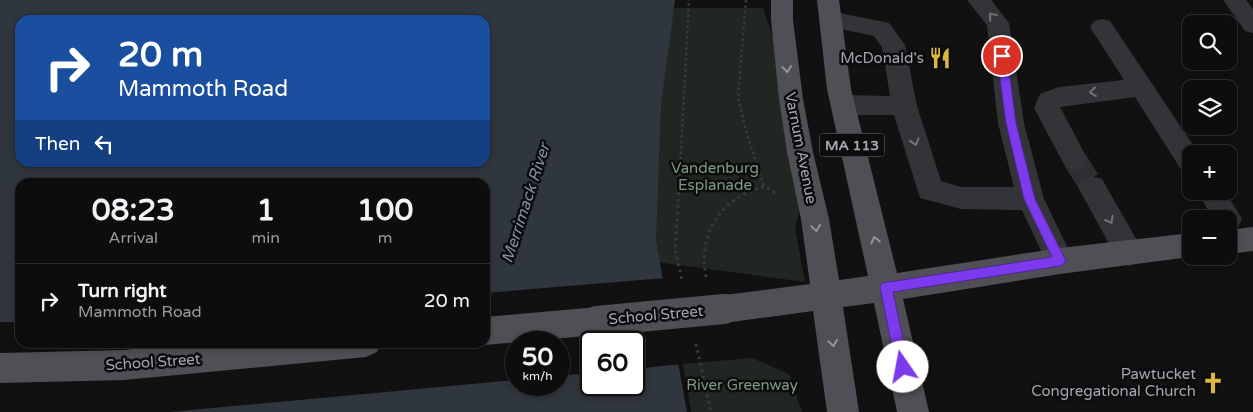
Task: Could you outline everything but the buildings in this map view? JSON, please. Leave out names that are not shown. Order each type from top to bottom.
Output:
[{"type":"main road","name":"Varnum Avenue","points":[[782,0],[782,20],[791,99],[815,220],[826,295]]},
{"type":"main road","name":"MA 113","points":[[829,10],[843,105],[913,412]]},
{"type":"main road","name":"School Street","points":[[490,331],[724,308],[886,287],[1060,261],[1182,247]]},
{"type":"main road","name":"MA 113","points":[[826,295],[843,412]]},
{"type":"main road","name":"School Street","points":[[0,368],[124,366],[306,348]]},
{"type":"street","points":[[978,0],[998,23],[1011,123],[1030,199],[1060,261]]},
{"type":"street","points":[[1234,0],[1253,25]]},
{"type":"street","points":[[829,10],[881,29],[893,45],[904,106],[930,190],[962,198],[1030,199]]},
{"type":"street","points":[[1102,27],[1182,149]]},
{"type":"street","points":[[1075,160],[1047,108],[1049,100],[1059,96],[1141,87]]},
{"type":"street","points":[[843,105],[904,106]]},
{"type":"street","points":[[1092,187],[1129,253]]},
{"type":"path","points":[[683,288],[675,250],[690,0]]},
{"type":"path","points":[[746,0],[738,98],[748,138],[764,186],[780,196]]},
{"type":"path","points":[[706,277],[702,263],[704,242],[716,218],[736,199],[764,186]]},
{"type":"path","points":[[694,336],[711,412]]},
{"type":"green space","name":"Vandenburg Esplanade","points":[[623,8],[763,8],[810,173],[795,227],[805,282],[627,258]]},
{"type":"green space","name":"River Greenway","points":[[752,358],[789,374],[802,412],[691,412],[683,364]]},
{"type":"water","name":"Merrimack River","points":[[0,0],[675,0],[661,105],[656,241],[687,412],[155,412],[457,348],[490,348],[490,178],[15,178],[15,348],[18,348],[0,412]]},
{"type":"pier","points":[[665,278],[681,364],[645,368],[645,331],[580,331],[580,374],[570,375],[570,331],[505,331],[505,381],[170,412],[152,412],[164,348],[490,348],[490,293]]},
{"type":"pier","points":[[0,322],[15,322],[15,348],[92,348],[51,412],[0,412]]},
{"type":"tunnel","points":[[1075,160],[1092,187]]},
{"type":"place","name":"McDonald's","points":[[940,58]]},
{"type":"place","name":"Pawtucket Congregational Church","points":[[1213,383]]},
{"type":"route","points":[[903,367],[886,287],[1060,261],[1030,199],[1011,123],[1002,56]]}]
